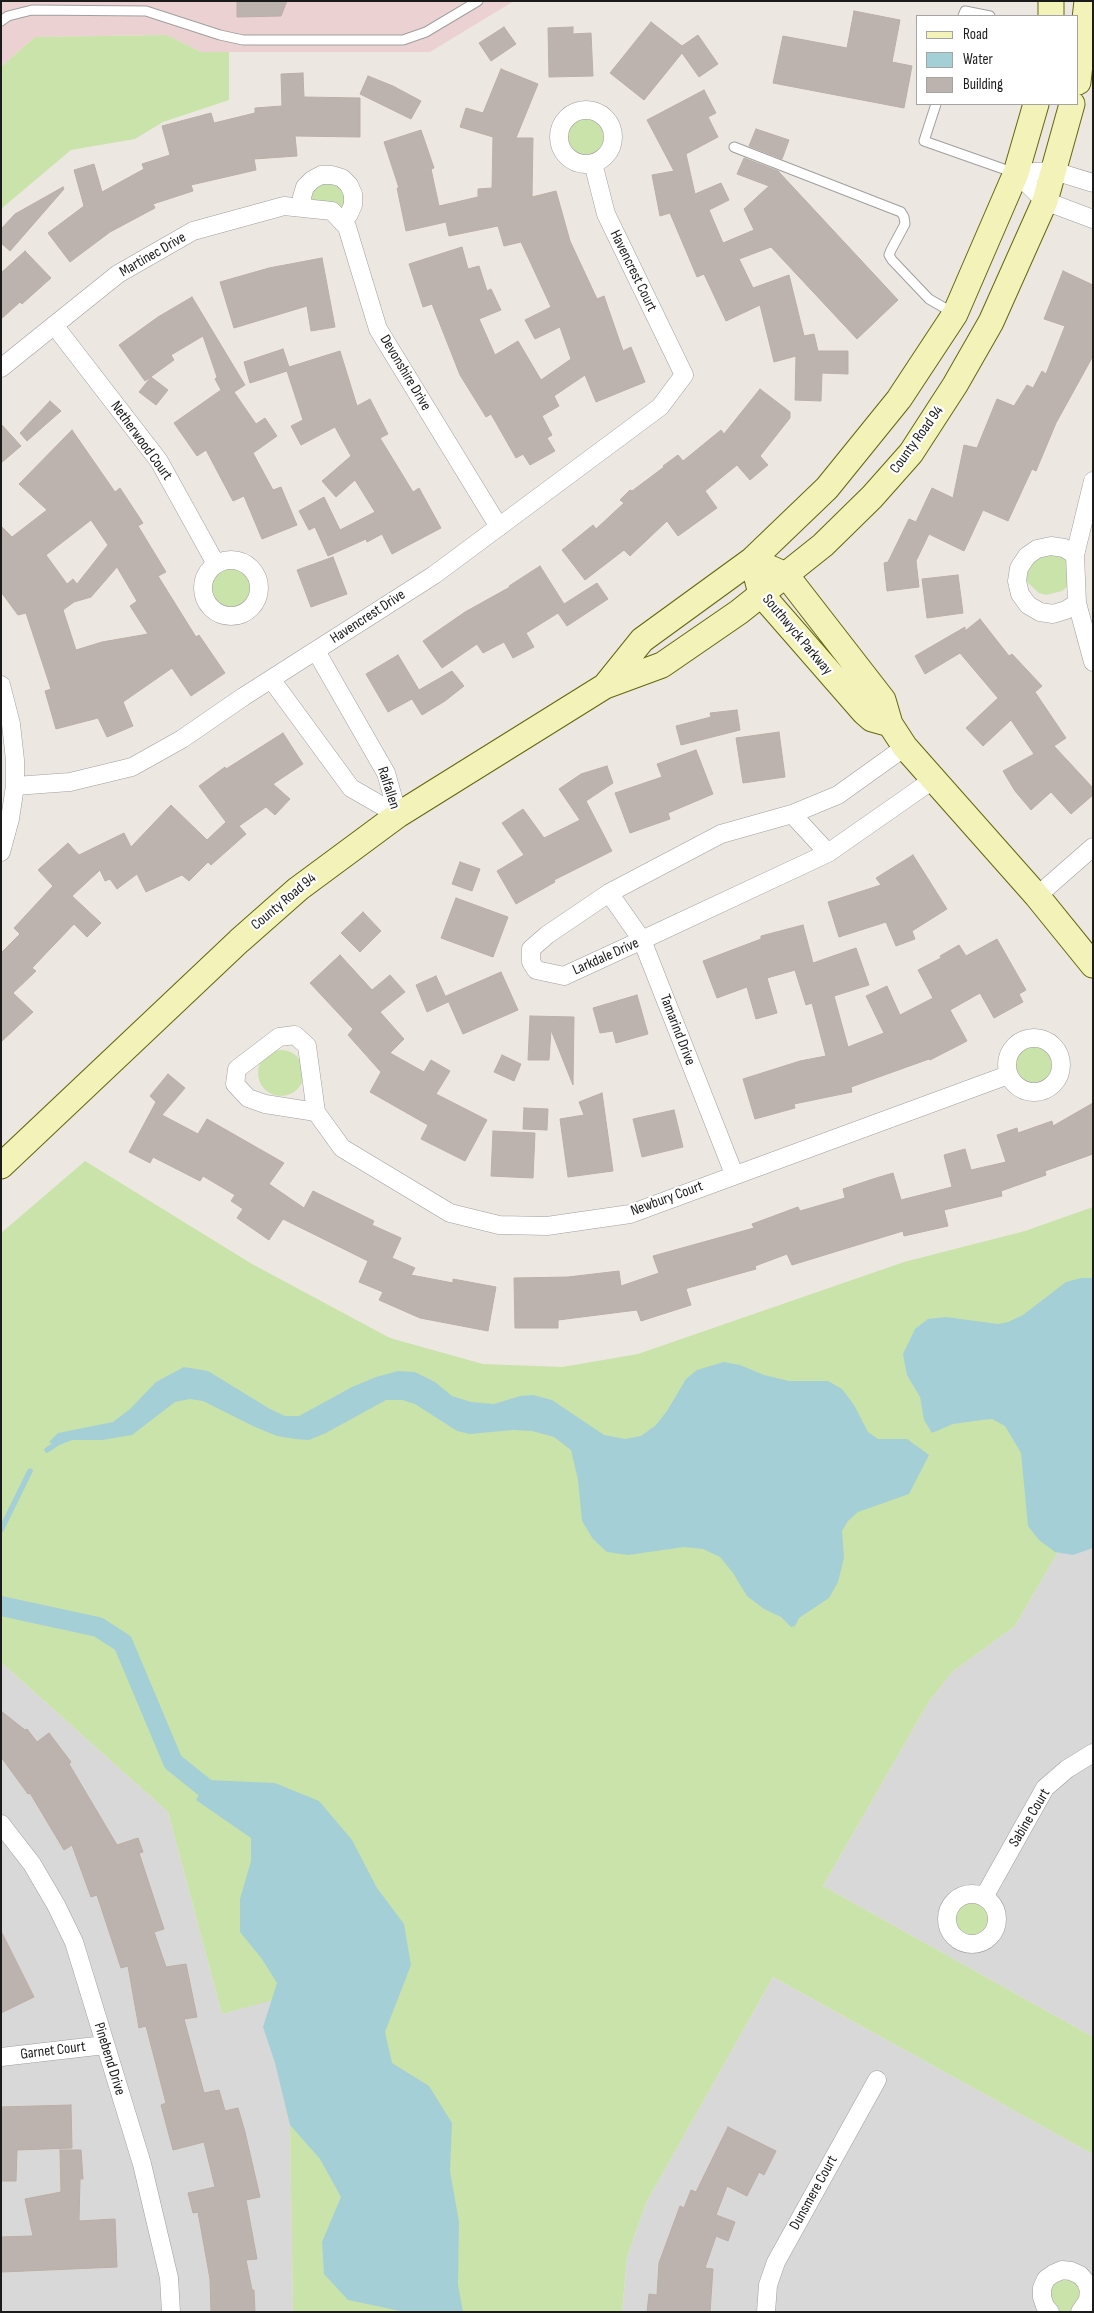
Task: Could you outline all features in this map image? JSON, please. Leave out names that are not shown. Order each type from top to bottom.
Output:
[{"type":"street","points":[[1051,1],[1051,15]]},
{"type":"street","points":[[1079,73],[1087,1]]},
{"type":"street","name":"County Road 94","points":[[605,686],[642,640],[752,560],[827,488],[899,400],[955,314],[1016,173],[1036,105]]},
{"type":"street","name":"County Road 94","points":[[1,1166],[239,941],[298,889],[398,815],[605,686],[662,665],[739,612],[786,575],[823,545],[872,497],[911,453],[955,385],[992,322],[1045,201],[1072,105]]},
{"type":"street","name":"Havencrest Court","points":[[593,163],[606,214],[684,375]]},
{"type":"street","points":[[1016,173],[1054,171],[1093,183]]},
{"type":"street","points":[[1016,173],[1045,201],[1093,219]]},
{"type":"street","points":[[303,207],[302,197],[305,187],[321,175],[332,174],[342,178],[349,185],[353,194],[351,210],[337,216]]},
{"type":"street","name":"Martinec Drive","points":[[1,368],[118,274],[193,232],[284,206],[303,207],[337,216]]},
{"type":"street","name":"Devonshire Drive","points":[[337,216],[347,227],[378,328],[499,527]]},
{"type":"street","name":"Netherwood Court","points":[[54,325],[159,461],[216,564]]},
{"type":"street","name":"Havencrest Drive","points":[[14,786],[70,782],[132,767],[182,739],[271,679],[434,575],[660,407],[684,375]]},
{"type":"street","points":[[1093,481],[1075,555],[1077,603],[1093,662]]},
{"type":"street","points":[[1075,555],[1064,548],[1050,546],[1038,548],[1027,556],[1019,568],[1017,581],[1020,594],[1028,604],[1040,612],[1053,614],[1066,610],[1077,603]]},
{"type":"street","name":"Southwyck Parkway","points":[[752,560],[786,575],[883,700],[890,724],[905,747],[1037,896],[1093,965]]},
{"type":"street","name":"Southwyck Parkway","points":[[752,560],[761,594],[864,712],[872,719],[890,724]]},
{"type":"street","name":"Ralfallen","points":[[316,651],[386,773],[398,815]]},
{"type":"street","name":"Ralfallen","points":[[271,679],[351,788],[398,815]]},
{"type":"street","points":[[1,685],[11,724],[15,760],[10,819],[1,852]]},
{"type":"street","name":"Larkdale Drive","points":[[905,747],[838,795],[792,814],[721,834],[609,893],[547,935],[531,949],[531,962],[536,970],[564,976],[828,853],[934,779]]},
{"type":"street","points":[[792,814],[828,853]]},
{"type":"street","points":[[1037,896],[1093,847]]},
{"type":"street","name":"Tamarind Drive","points":[[609,893],[642,940],[734,1174]]},
{"type":"street","name":"Newbury Court","points":[[316,1112],[265,1104],[248,1098],[235,1084],[237,1069],[279,1037],[295,1034],[307,1046],[316,1112],[342,1148],[450,1213],[498,1225],[547,1226],[630,1214],[734,1174],[1008,1075]]},
{"type":"street","name":"Sabine Court","points":[[984,1897],[1045,1788],[1067,1769],[1093,1753]]},
{"type":"street","name":"Pinebend Drive","points":[[1,1824],[32,1864],[56,1905],[70,1935],[142,2164],[169,2278],[167,2311]]},
{"type":"street","name":"Garnet Court","points":[[1,2057],[105,2045]]},
{"type":"street","name":"Dunsmere Court","points":[[766,2312],[768,2285],[776,2262],[877,2080]]},
{"type":"street","points":[[1050,2312],[1045,2306],[1042,2288],[1046,2279],[1062,2270],[1080,2275],[1086,2282],[1089,2290],[1088,2300],[1080,2312]]},
{"type":"lane","points":[[1,22],[8,16],[32,10],[146,11],[220,36],[243,40],[403,40],[426,32],[478,1]]},
{"type":"lane","points":[[963,15],[965,11],[985,15]]},
{"type":"lane","points":[[936,105],[924,141],[1016,173]]},
{"type":"lane","points":[[734,147],[901,212],[904,216],[905,224],[890,250],[892,260],[929,299],[955,314]]},
{"type":"shaded area","points":[[1,1],[514,1],[430,52],[201,52],[167,35],[35,37],[1,67]]},
{"type":"shaded area","points":[[1093,1491],[1093,2037],[823,1886],[928,1703],[952,1672],[1015,1626]]},
{"type":"shaded area","points":[[1,1662],[168,1812],[222,2014],[288,1995],[293,2312],[1,2312]]},
{"type":"shaded area","points":[[773,1977],[1093,2154],[1093,2312],[622,2312],[627,2257],[646,2203]]},
{"type":"green space","points":[[167,35],[201,52],[229,52],[229,100],[163,122],[135,139],[71,150],[1,209],[1,67],[35,37]]},
{"type":"green space","points":[[586,115],[595,117],[603,122],[608,130],[610,139],[608,148],[603,156],[595,161],[586,163],[577,161],[569,156],[564,148],[562,139],[564,130],[569,122],[577,117]]},
{"type":"green space","points":[[344,171],[346,212],[312,203],[309,196],[311,182]]},
{"type":"green space","points":[[1037,550],[1066,555],[1068,586],[1062,591],[1046,595],[1039,593],[1028,583],[1025,576],[1027,561]]},
{"type":"green space","points":[[235,567],[244,569],[252,574],[257,582],[259,591],[257,600],[252,608],[244,613],[235,615],[226,613],[218,608],[213,600],[211,591],[213,582],[218,574],[226,569]]},
{"type":"green space","points":[[1036,1040],[1045,1042],[1053,1047],[1058,1055],[1060,1064],[1058,1073],[1053,1081],[1045,1086],[1036,1088],[1027,1086],[1019,1081],[1014,1073],[1012,1064],[1014,1055],[1019,1047],[1027,1042]]},
{"type":"green space","points":[[276,1050],[286,1050],[300,1060],[304,1073],[300,1086],[294,1092],[286,1096],[276,1096],[262,1086],[258,1078],[258,1068],[268,1054]]},
{"type":"green space","points":[[85,1161],[252,1264],[390,1338],[483,1364],[562,1367],[638,1354],[904,1262],[1025,1231],[1093,1207],[1093,1491],[1015,1626],[952,1672],[928,1703],[823,1886],[1093,2037],[1093,2154],[773,1977],[646,2203],[627,2257],[622,2312],[293,2312],[288,1996],[222,2014],[168,1812],[1,1662],[1,1233]]},
{"type":"green space","points":[[971,1893],[980,1895],[988,1900],[993,1908],[995,1917],[993,1926],[988,1934],[980,1939],[971,1941],[962,1939],[954,1934],[949,1926],[947,1917],[949,1908],[954,1900],[962,1895]]},
{"type":"green space","points":[[1058,2271],[1084,2286],[1078,2312],[1045,2312],[1040,2284]]},
{"type":"water","points":[[1081,1278],[1093,1278],[1093,1548],[1073,1555],[1055,1552],[1039,1540],[1028,1526],[1021,1453],[1005,1426],[992,1419],[953,1424],[932,1433],[924,1420],[920,1397],[907,1375],[903,1354],[915,1329],[928,1319],[946,1317],[998,1324],[1008,1322],[1023,1315],[1066,1282]]},
{"type":"water","points":[[724,1362],[740,1365],[764,1375],[789,1381],[828,1381],[842,1389],[854,1405],[868,1432],[878,1439],[907,1439],[929,1455],[909,1494],[858,1512],[848,1521],[842,1531],[844,1558],[838,1582],[829,1598],[799,1618],[795,1626],[791,1627],[781,1617],[764,1609],[747,1596],[733,1573],[720,1557],[703,1549],[684,1547],[628,1555],[607,1552],[593,1539],[582,1521],[578,1480],[571,1450],[554,1437],[532,1431],[513,1430],[470,1434],[457,1431],[415,1404],[402,1400],[386,1400],[326,1433],[309,1440],[295,1439],[277,1436],[203,1401],[190,1399],[175,1402],[132,1435],[102,1440],[72,1440],[57,1446],[49,1442],[58,1433],[113,1422],[130,1409],[156,1382],[184,1367],[208,1371],[270,1409],[285,1416],[299,1416],[352,1387],[376,1377],[398,1371],[415,1372],[435,1382],[452,1396],[471,1402],[494,1404],[520,1396],[533,1395],[552,1400],[604,1435],[625,1439],[641,1436],[656,1425],[667,1411],[686,1379],[697,1370]]},
{"type":"water","points":[[208,1780],[275,1783],[319,1801],[352,1840],[377,1888],[404,1924],[411,1965],[385,2032],[392,2063],[429,2086],[452,2123],[450,2171],[459,2222],[458,2285],[463,2312],[405,2312],[348,2300],[324,2274],[322,2242],[341,2197],[320,2159],[290,2125],[275,2063],[263,2027],[277,1983],[262,1959],[240,1932],[240,1899],[251,1861],[251,1838],[196,1800]]},
{"type":"building","points":[[237,1],[287,1],[281,16],[237,17]]},
{"type":"building","points":[[854,11],[900,20],[892,62],[912,66],[904,108],[773,83],[783,36],[847,48]]},
{"type":"building","points":[[651,22],[682,46],[698,35],[718,64],[699,77],[682,53],[644,100],[610,73]]},
{"type":"building","points":[[504,27],[516,44],[491,61],[479,43]]},
{"type":"building","points":[[573,27],[573,34],[591,33],[593,76],[549,77],[548,28]]},
{"type":"building","points":[[501,69],[538,84],[516,138],[533,138],[532,197],[556,191],[570,241],[597,299],[604,296],[623,351],[631,347],[645,382],[596,402],[585,375],[554,396],[559,406],[542,416],[552,435],[547,438],[555,451],[530,465],[523,454],[516,458],[491,414],[486,417],[460,375],[432,304],[423,307],[409,264],[462,247],[468,269],[479,266],[487,291],[491,289],[501,310],[479,319],[495,355],[518,341],[541,380],[571,359],[560,327],[535,339],[525,320],[551,307],[521,242],[504,246],[498,226],[449,236],[446,222],[406,231],[397,188],[399,188],[384,142],[421,130],[434,168],[431,169],[439,206],[478,197],[478,189],[492,188],[493,137],[460,127],[466,108],[483,113]]},
{"type":"building","points":[[303,73],[304,97],[360,98],[360,137],[295,136],[297,156],[254,159],[256,170],[191,185],[193,191],[153,204],[155,208],[110,232],[70,262],[48,233],[84,206],[74,170],[94,164],[102,192],[144,169],[142,164],[170,155],[162,126],[211,113],[214,123],[255,113],[255,108],[282,106],[281,74]]},
{"type":"building","points":[[368,76],[393,86],[421,101],[411,119],[360,94]]},
{"type":"building","points":[[704,90],[716,113],[708,117],[718,137],[686,154],[695,194],[721,183],[729,200],[709,210],[723,243],[754,230],[744,209],[769,186],[737,174],[744,158],[778,171],[898,300],[857,339],[771,247],[739,259],[753,288],[789,275],[804,336],[814,334],[818,351],[848,351],[848,374],[822,373],[821,401],[795,400],[796,356],[774,362],[760,305],[726,321],[704,274],[697,277],[670,213],[660,216],[652,175],[674,171],[647,120]]},
{"type":"building","points":[[756,129],[789,140],[782,159],[749,146]]},
{"type":"building","points":[[63,187],[64,189],[10,251],[1,243],[1,229],[15,214]]},
{"type":"building","points":[[25,251],[51,278],[22,304],[20,302],[1,319],[1,273]]},
{"type":"building","points":[[322,258],[335,327],[311,331],[307,306],[234,328],[220,282],[269,268]]},
{"type":"building","points":[[1063,271],[1093,285],[1093,356],[1056,423],[1036,471],[1032,469],[1008,521],[983,510],[964,551],[929,534],[916,561],[919,587],[887,591],[884,563],[888,562],[909,519],[916,522],[932,488],[953,498],[964,445],[977,448],[997,399],[1014,406],[1027,385],[1033,388],[1042,371],[1046,374],[1065,326],[1044,319]]},
{"type":"building","points":[[192,297],[245,385],[234,392],[256,424],[265,418],[277,436],[253,453],[273,490],[281,487],[297,525],[262,539],[244,496],[233,501],[206,450],[197,456],[174,423],[221,390],[215,379],[217,377],[203,336],[171,355],[174,360],[145,381],[119,345],[158,317]]},
{"type":"building","points":[[283,349],[289,367],[340,351],[357,406],[370,399],[388,434],[380,438],[413,492],[419,488],[441,528],[392,554],[382,534],[367,542],[366,539],[328,556],[315,527],[309,530],[299,511],[324,497],[340,530],[375,512],[355,480],[336,497],[322,481],[351,456],[335,427],[301,445],[291,426],[303,420],[287,371],[250,383],[244,362]]},
{"type":"building","points":[[151,377],[168,390],[156,405],[139,392]]},
{"type":"building","points":[[760,389],[790,412],[790,418],[760,456],[768,465],[750,480],[737,465],[705,491],[717,508],[678,536],[667,521],[630,556],[624,550],[585,580],[562,550],[593,525],[596,529],[624,503],[620,500],[630,490],[632,491],[678,455],[683,461],[721,430],[724,434]]},
{"type":"building","points":[[50,401],[61,411],[27,441],[20,433]]},
{"type":"building","points":[[1,424],[21,446],[1,463]]},
{"type":"building","points":[[72,430],[115,492],[120,488],[143,523],[138,526],[166,572],[158,576],[196,637],[199,635],[225,673],[191,696],[172,668],[123,702],[133,726],[107,737],[98,718],[56,729],[45,691],[51,689],[26,613],[18,615],[1,592],[1,526],[12,537],[47,510],[19,484]],"holes":[[[91,520],[108,545],[77,584],[73,579],[67,584],[46,555]],[[117,567],[137,601],[130,606],[148,634],[102,642],[76,650],[63,610],[74,602],[91,597]]]},
{"type":"building","points":[[333,557],[347,594],[311,607],[297,570]]},
{"type":"building","points":[[540,566],[564,604],[597,583],[608,599],[567,626],[558,613],[526,633],[534,647],[513,658],[504,642],[483,653],[477,644],[442,668],[423,641],[465,612],[510,587]]},
{"type":"building","points":[[958,575],[963,613],[927,618],[922,579]]},
{"type":"building","points":[[980,619],[1009,656],[1012,654],[1042,686],[1035,692],[1066,738],[1054,746],[1093,788],[1093,795],[1071,814],[1051,792],[1031,810],[1015,791],[1003,771],[1034,754],[1011,720],[983,746],[966,728],[998,698],[960,653],[925,674],[915,656],[965,627],[965,631]]},
{"type":"building","points":[[398,655],[419,690],[452,671],[464,686],[445,701],[422,715],[412,699],[388,712],[366,674]]},
{"type":"building","points":[[737,710],[740,730],[681,745],[676,726],[711,717],[710,713]]},
{"type":"building","points":[[779,732],[785,777],[743,783],[736,738]]},
{"type":"building","points":[[283,733],[303,764],[273,784],[290,799],[275,815],[266,807],[239,826],[246,834],[211,865],[208,862],[189,881],[182,875],[146,892],[137,874],[117,889],[110,879],[105,881],[100,870],[72,896],[101,923],[87,937],[74,924],[32,968],[36,971],[13,993],[33,1012],[1,1042],[1,953],[20,934],[14,928],[53,886],[38,870],[68,843],[79,855],[124,833],[131,847],[171,805],[207,840],[226,822],[199,786],[225,767],[226,769]]},
{"type":"building","points":[[696,750],[713,794],[668,813],[670,819],[630,833],[615,793],[662,777],[657,764]]},
{"type":"building","points":[[607,766],[613,783],[586,801],[612,851],[554,880],[555,882],[516,904],[497,871],[524,855],[502,823],[523,809],[544,838],[580,820],[559,789],[581,774]]},
{"type":"building","points":[[913,855],[947,909],[912,931],[915,939],[896,946],[886,922],[839,937],[828,902],[881,885],[876,878]]},
{"type":"building","points":[[460,862],[480,869],[472,891],[452,884]]},
{"type":"building","points":[[456,898],[508,917],[493,957],[441,938]]},
{"type":"building","points":[[363,912],[381,931],[360,952],[341,933]]},
{"type":"building","points":[[803,925],[813,963],[856,948],[869,985],[834,996],[848,1047],[884,1033],[866,996],[887,986],[900,1015],[933,998],[918,970],[941,958],[940,956],[959,945],[966,956],[997,939],[1026,990],[1019,994],[1023,1002],[994,1018],[980,993],[950,1010],[967,1041],[930,1060],[851,1087],[852,1092],[794,1104],[795,1108],[755,1119],[743,1079],[800,1061],[826,1056],[812,1003],[806,1005],[795,970],[767,978],[777,1013],[756,1019],[747,987],[717,998],[703,961],[761,939],[761,936]]},
{"type":"building","points":[[340,955],[372,990],[390,975],[405,992],[380,1012],[404,1039],[390,1053],[424,1072],[431,1060],[450,1071],[436,1094],[487,1120],[465,1161],[421,1139],[428,1125],[370,1092],[381,1072],[348,1035],[353,1029],[310,983]]},
{"type":"building","points":[[501,972],[518,1010],[463,1034],[446,996]]},
{"type":"building","points":[[436,976],[448,1002],[427,1012],[416,985]]},
{"type":"building","points":[[637,995],[648,1034],[616,1043],[613,1031],[600,1033],[593,1008]]},
{"type":"building","points":[[530,1016],[574,1017],[573,1085],[551,1030],[549,1060],[528,1060]]},
{"type":"building","points":[[502,1055],[521,1064],[514,1081],[494,1072]]},
{"type":"building","points":[[168,1074],[185,1088],[162,1115],[198,1134],[207,1119],[284,1163],[269,1184],[304,1208],[313,1191],[374,1221],[372,1225],[401,1238],[392,1258],[415,1268],[411,1275],[453,1283],[453,1279],[496,1287],[488,1331],[420,1318],[379,1300],[383,1292],[359,1282],[368,1261],[283,1219],[269,1240],[237,1218],[243,1209],[231,1201],[235,1195],[203,1176],[200,1181],[153,1157],[150,1163],[129,1152],[156,1102],[150,1096]]},
{"type":"building","points":[[602,1093],[613,1171],[568,1177],[560,1119],[584,1115],[579,1102]]},
{"type":"building","points":[[1093,1103],[1093,1154],[1045,1171],[1046,1175],[1001,1191],[1002,1196],[944,1210],[948,1226],[904,1236],[903,1231],[792,1265],[787,1254],[755,1266],[756,1269],[688,1288],[686,1289],[691,1305],[641,1321],[637,1310],[558,1320],[558,1328],[515,1328],[514,1278],[568,1277],[619,1271],[621,1286],[659,1273],[653,1256],[754,1228],[752,1224],[798,1207],[800,1211],[845,1198],[843,1189],[893,1173],[901,1200],[952,1187],[944,1155],[965,1149],[971,1170],[1006,1162],[997,1135],[1017,1128],[1018,1133],[1052,1121],[1053,1126]]},
{"type":"building","points":[[524,1108],[548,1109],[547,1130],[523,1129]]},
{"type":"building","points":[[674,1110],[683,1147],[642,1157],[633,1119]]},
{"type":"building","points":[[493,1131],[535,1133],[533,1178],[491,1176]]},
{"type":"building","points":[[1,1711],[25,1730],[27,1729],[37,1742],[49,1733],[71,1762],[69,1764],[117,1845],[138,1838],[143,1852],[139,1853],[164,1929],[154,1932],[166,1967],[186,1964],[197,2017],[184,2019],[204,2093],[219,2090],[225,2111],[238,2108],[245,2132],[260,2197],[246,2200],[257,2259],[246,2260],[252,2290],[254,2290],[255,2312],[211,2312],[210,2279],[198,2212],[193,2213],[188,2193],[215,2187],[204,2142],[173,2150],[161,2105],[166,2103],[146,2026],[139,2028],[128,1966],[121,1968],[97,1895],[91,1897],[72,1845],[64,1850],[30,1793],[28,1794],[1,1757]]},
{"type":"building","points":[[1,1931],[34,1997],[1,2013]]},
{"type":"building","points":[[71,2105],[72,2148],[17,2150],[16,2181],[1,2181],[1,2107]]},
{"type":"building","points":[[728,2127],[776,2151],[764,2175],[759,2172],[747,2196],[727,2186],[716,2215],[735,2222],[728,2241],[716,2236],[705,2268],[713,2269],[710,2312],[647,2312],[649,2294],[657,2295],[659,2263],[680,2206],[684,2208],[691,2190],[696,2192]]},
{"type":"building","points":[[60,2150],[81,2150],[83,2179],[80,2179],[79,2221],[115,2219],[117,2267],[2,2272],[1,2237],[33,2236],[25,2199],[61,2192]]},
{"type":"waterway","points":[[47,1450],[59,1442]]},
{"type":"waterway","points":[[1,1530],[30,1471]]},
{"type":"waterway","points":[[1,1606],[98,1627],[123,1643],[173,1762],[224,1803]]}]
